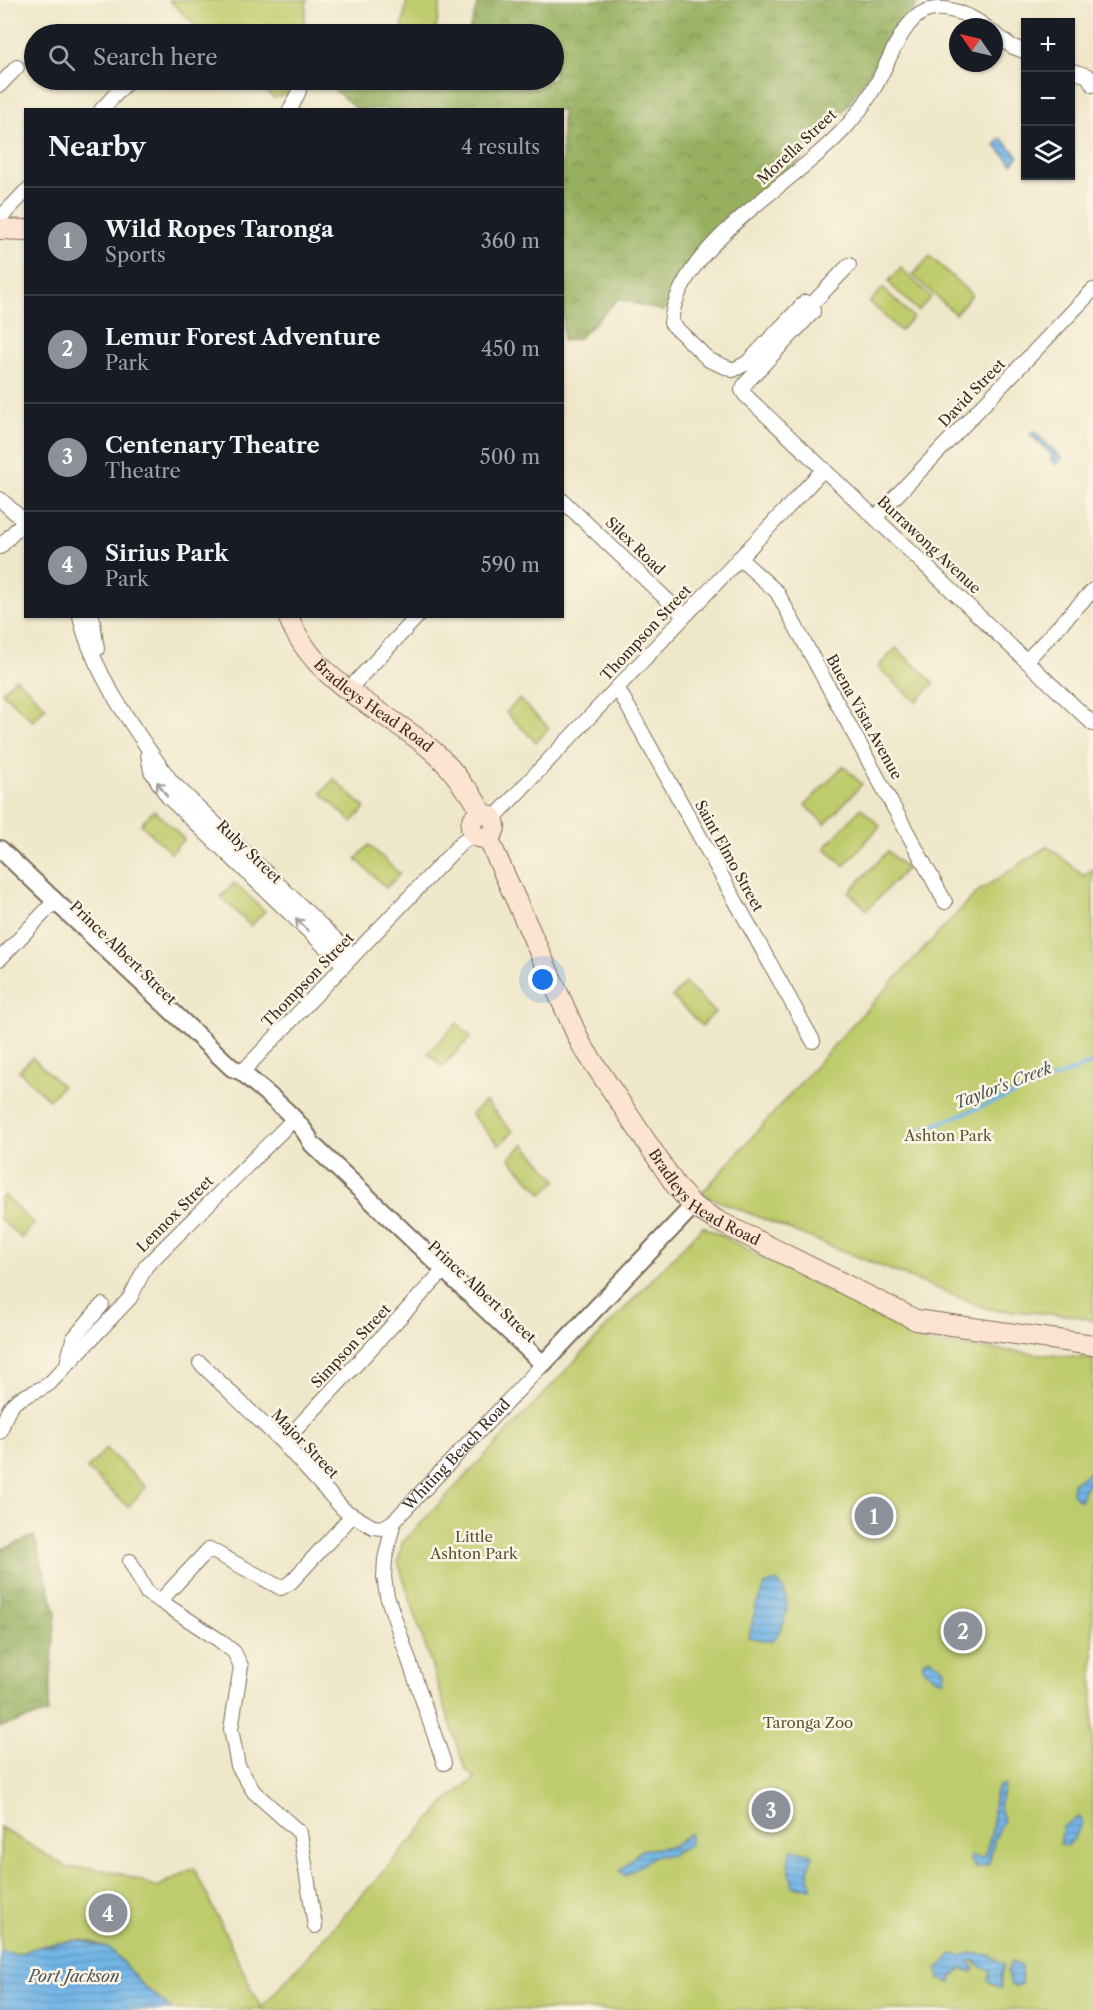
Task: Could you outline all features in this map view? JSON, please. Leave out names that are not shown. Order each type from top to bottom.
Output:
[{"type":"main road","points":[[0,229],[24,230]]},
{"type":"main road","name":"Bradleys Head Road","points":[[289,618],[306,649],[347,691],[444,760],[465,789],[581,1044],[676,1186],[693,1206],[718,1221],[916,1320],[1093,1345]]},
{"type":"street","name":"Morella Street","points":[[812,304],[805,302],[747,363],[733,370],[710,360],[671,323],[672,306],[691,268],[719,237],[810,162],[847,126],[873,89],[912,21],[927,11],[947,9],[972,18]]},
{"type":"street","points":[[1003,40],[1021,50]]},
{"type":"street","points":[[0,85],[17,67]]},
{"type":"street","points":[[1075,71],[1088,76],[1093,85]]},
{"type":"street","points":[[103,108],[120,90]]},
{"type":"street","points":[[291,108],[299,91]]},
{"type":"street","points":[[0,218],[24,193]]},
{"type":"street","points":[[812,304],[849,265]]},
{"type":"street","name":"David Street","points":[[876,517],[1093,291]]},
{"type":"street","name":"Burrawong Avenue","points":[[812,304],[813,312],[742,390],[1093,724]]},
{"type":"street","name":"Thompson Street","points":[[242,1072],[463,841],[482,825],[617,687],[824,470]]},
{"type":"street","points":[[0,499],[24,519]]},
{"type":"street","name":"Silex Road","points":[[564,502],[684,616]]},
{"type":"street","points":[[0,547],[24,521]]},
{"type":"street","name":"Buena Vista Avenue","points":[[739,558],[777,592],[945,902]]},
{"type":"street","points":[[1027,660],[1093,590]]},
{"type":"street","name":"Ruby Street","points":[[81,618],[99,666],[148,752],[151,771],[168,797],[349,961]]},
{"type":"street","name":"Ruby Street","points":[[92,618],[99,666]]},
{"type":"street","points":[[347,691],[416,618]]},
{"type":"street","name":"Saint Elmo Street","points":[[617,687],[813,1041]]},
{"type":"street","name":"Prince Albert Street","points":[[0,836],[237,1061],[242,1072]]},
{"type":"street","name":"Prince Albert Street","points":[[0,849],[232,1068],[242,1072],[293,1120],[307,1134],[312,1144],[444,1270],[547,1360]]},
{"type":"street","points":[[0,959],[56,901]]},
{"type":"street","name":"Lennox Street","points":[[0,1432],[10,1406],[39,1392],[66,1366],[130,1298],[146,1266],[293,1120]]},
{"type":"street","name":"Prince Albert Street","points":[[307,1134],[319,1138],[547,1360]]},
{"type":"street","name":"Whiting Beach Road","points":[[444,1763],[387,1596],[384,1577],[385,1559],[394,1521],[693,1206]]},
{"type":"street","name":"Simpson Street","points":[[282,1443],[444,1270]]},
{"type":"street","name":"Lennox Street","points":[[66,1366],[73,1339],[102,1305]]},
{"type":"street","name":"Major Street","points":[[200,1363],[352,1516],[373,1527],[383,1528],[394,1521]]},
{"type":"street","points":[[160,1601],[209,1549],[281,1588],[291,1582],[352,1516]]},
{"type":"street","points":[[130,1561],[147,1593],[234,1652],[241,1666],[231,1729],[238,1766],[254,1791],[300,1833],[315,1926]]},
{"type":"green space","points":[[169,0],[307,0],[304,24],[194,24]]},
{"type":"green space","points":[[407,0],[441,0],[437,24],[403,24]]},
{"type":"green space","points":[[479,0],[920,0],[840,116],[663,311],[618,299],[579,338],[564,341],[564,108],[356,108],[335,90],[564,90],[564,24],[471,24]]},
{"type":"green space","points":[[265,90],[299,90],[299,91],[274,98]]},
{"type":"green space","points":[[930,256],[972,295],[955,314],[913,275]]},
{"type":"green space","points":[[901,268],[931,297],[918,311],[888,282]]},
{"type":"green space","points":[[883,288],[913,317],[900,331],[870,302]]},
{"type":"green space","points":[[896,648],[934,683],[916,702],[878,667]]},
{"type":"green space","points":[[16,678],[46,707],[33,721],[2,692]]},
{"type":"green space","points":[[519,699],[549,728],[536,742],[506,713]]},
{"type":"green space","points":[[843,766],[862,784],[825,824],[805,805]]},
{"type":"green space","points":[[334,779],[365,808],[352,822],[321,793]]},
{"type":"green space","points":[[861,808],[880,826],[844,866],[825,848]]},
{"type":"green space","points":[[154,810],[184,839],[171,853],[141,824]]},
{"type":"green space","points":[[369,845],[400,874],[386,888],[356,859]]},
{"type":"green space","name":"Ashton Park","points":[[1048,846],[1084,876],[1093,869],[1093,1321],[1077,1316],[988,1309],[701,1194],[852,1025],[977,892]]},
{"type":"green space","points":[[888,851],[906,869],[867,910],[849,892]]},
{"type":"green space","points":[[234,883],[265,911],[251,926],[221,897]]},
{"type":"green space","points":[[685,983],[715,1012],[702,1026],[672,997]]},
{"type":"green space","points":[[457,1023],[471,1037],[442,1067],[428,1053]]},
{"type":"green space","points":[[32,1057],[62,1086],[49,1100],[19,1071]]},
{"type":"green space","points":[[485,1101],[513,1132],[499,1145],[471,1114]]},
{"type":"green space","points":[[524,1144],[557,1180],[542,1194],[509,1158]]},
{"type":"green space","points":[[4,1195],[34,1224],[21,1238],[0,1219],[0,1199]]},
{"type":"green space","name":"Taronga Zoo","points":[[703,1226],[928,1343],[1093,1359],[1093,2010],[173,2010],[141,1984],[114,1953],[99,1944],[78,1940],[21,1953],[0,1950],[0,1827],[68,1868],[90,1868],[119,1873],[157,1887],[194,1868],[261,2008],[447,1801],[475,1778],[465,1769],[398,1562],[402,1543]]},
{"type":"green space","points":[[106,1449],[146,1487],[128,1507],[87,1469]]},
{"type":"green space","points":[[34,1536],[56,1613],[48,1713],[0,1727],[0,1550]]},
{"type":"water","points":[[1001,138],[1019,156],[1012,164],[995,145]]},
{"type":"water","points":[[1033,431],[1062,458],[1056,465],[1050,459],[1053,456],[1030,434]]},
{"type":"water","points":[[1093,1467],[1093,1481],[1085,1487],[1080,1501],[1072,1493],[1073,1482],[1088,1474]]},
{"type":"water","points":[[777,1581],[787,1604],[784,1620],[777,1636],[771,1642],[749,1637],[756,1606],[766,1584]]},
{"type":"water","points":[[929,1658],[945,1669],[944,1680],[936,1679],[923,1667],[923,1661]]},
{"type":"water","points":[[1005,1785],[999,1805],[1004,1820],[994,1841],[989,1864],[976,1869],[969,1859],[971,1856],[982,1858],[985,1854],[991,1834],[996,1793],[999,1786]]},
{"type":"water","points":[[1078,1817],[1083,1823],[1068,1846],[1060,1844],[1063,1827]]},
{"type":"water","points":[[690,1833],[690,1844],[671,1855],[654,1856],[625,1876],[620,1871],[641,1850],[674,1846]]},
{"type":"water","points":[[792,1849],[813,1854],[808,1871],[812,1888],[793,1887],[788,1862]]},
{"type":"water","name":"Port Jackson","points":[[81,1940],[111,1949],[140,1983],[173,2010],[0,2010],[0,1950],[16,1955],[39,1947]]},
{"type":"water","points":[[970,1953],[989,1955],[1004,1964],[1001,1989],[988,1981],[990,1971],[972,1960],[969,1962],[975,1969],[972,1972],[962,1969],[952,1976],[951,1983],[941,1980],[937,1969],[952,1954],[963,1956]]},
{"type":"water","points":[[1011,1962],[1022,1966],[1022,1984],[1015,1987],[1011,1985],[1007,1972]]},
{"type":"waterway","name":"Taylor's Creek","points":[[922,1130],[1093,1063]]},
{"type":"place","name":"Wild Ropes Taronga","points":[[874,1516]]},
{"type":"place","name":"Lemur Forest Adventure","points":[[963,1631]]},
{"type":"place","name":"Centenary Theatre","points":[[771,1810]]},
{"type":"place","name":"Sirius Park","points":[[108,1913]]},
{"type":"park label","name":"Little Ashton Park","points":[[474,1546]]}]
